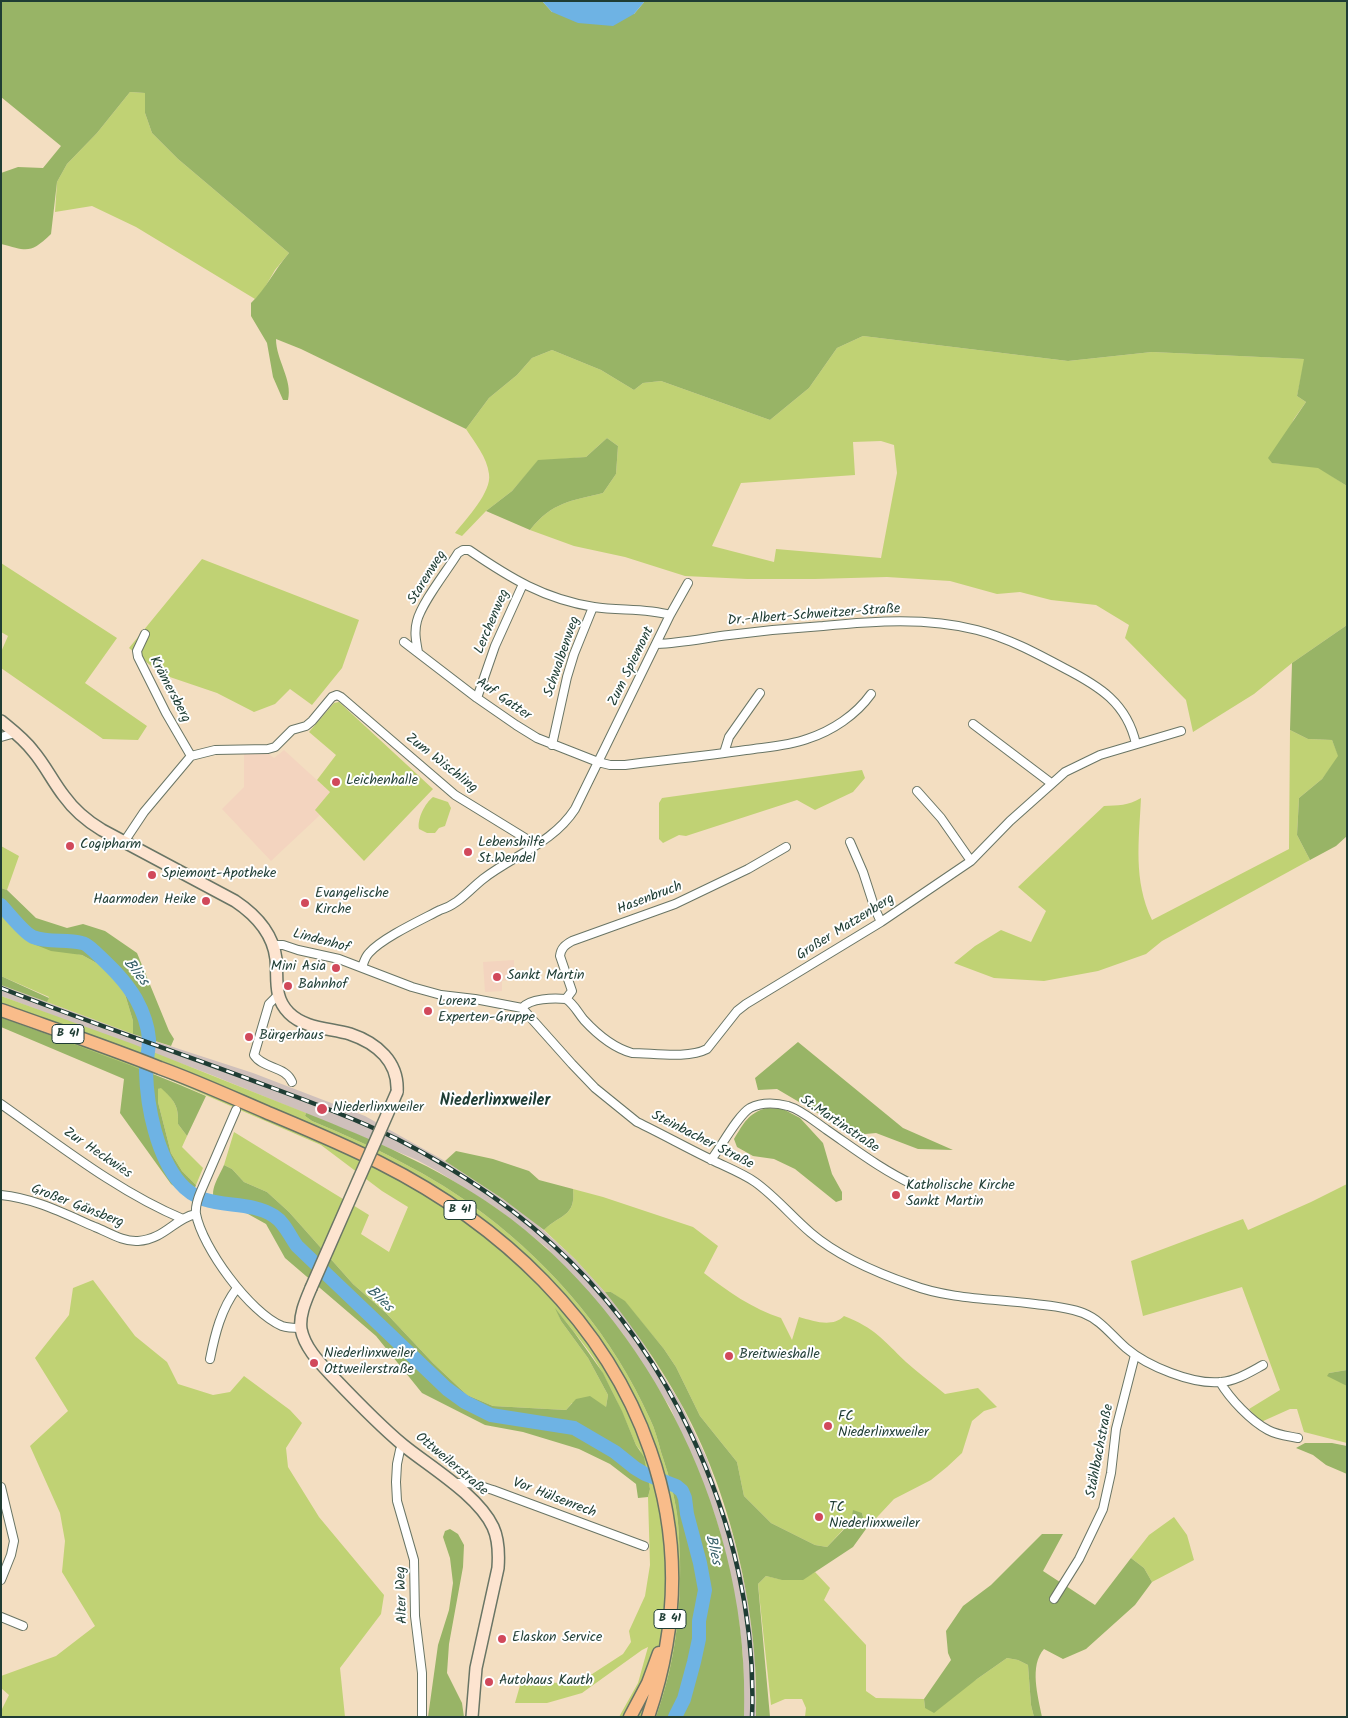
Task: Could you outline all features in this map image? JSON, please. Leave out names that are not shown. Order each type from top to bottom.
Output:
[{"type":"highway","name":"B 41","points":[[1,1010],[160,1068],[324,1136],[381,1163],[429,1190],[466,1214],[523,1261],[554,1291],[601,1352],[635,1411],[662,1488],[667,1518],[672,1575],[671,1613],[660,1681],[648,1717]]},
{"type":"highway","points":[[630,1717],[648,1683],[659,1651],[666,1613],[669,1574],[667,1518]]},
{"type":"main road","points":[[1,721],[16,732],[32,750],[63,795],[78,812],[102,830],[235,901],[261,924],[272,945],[276,959],[278,995],[289,1013],[309,1025],[360,1038],[376,1047],[386,1056],[395,1071],[397,1092],[304,1305],[301,1328]]},
{"type":"main road","name":"Ottweilerstraße","points":[[301,1328],[308,1348],[341,1385],[403,1444],[453,1484],[482,1511],[492,1526],[499,1553],[498,1568],[474,1687],[472,1717]]},
{"type":"street","name":"Starenweg","points":[[418,652],[415,636],[417,621],[422,609],[458,553],[463,550],[469,550],[509,577],[523,584]]},
{"type":"street","name":"Zum Spiemont","points":[[362,967],[364,959],[381,943],[440,910],[450,907],[484,878],[551,836],[568,820],[670,615],[688,583]]},
{"type":"street","points":[[523,584],[546,594],[593,607],[670,615]]},
{"type":"street","name":"Lerchenweg","points":[[477,698],[497,640],[523,584]]},
{"type":"street","name":"Schwalbenweg","points":[[552,744],[567,677],[593,607]]},
{"type":"street","name":"Dr.-Albert-Schweitzer-Straße","points":[[657,644],[769,631],[876,622],[914,621],[960,626],[978,630],[1010,642],[1070,671],[1101,690],[1120,706],[1129,720],[1136,744]]},
{"type":"street","name":"Krämersberg","points":[[145,634],[137,651],[138,657],[166,713],[191,756]]},
{"type":"street","name":"Auf Gatter","points":[[404,642],[477,698],[516,725],[552,744],[610,765],[724,753],[806,740],[828,730],[847,718],[872,694]]},
{"type":"street","points":[[724,753],[729,736],[760,693]]},
{"type":"street","name":"Zum Wischling","points":[[191,756],[215,750],[268,749],[276,747],[292,730],[306,726],[312,721],[332,696],[337,695],[455,795],[525,838],[534,846]]},
{"type":"street","points":[[974,724],[1051,783]]},
{"type":"street","name":"Großer Matzenberg","points":[[566,998],[584,1020],[598,1033],[625,1051],[632,1053],[701,1053],[707,1049],[737,1011],[746,1004],[881,922],[971,861],[1010,821],[1065,772],[1089,760],[1181,731]]},
{"type":"street","points":[[1,737],[16,732]]},
{"type":"street","points":[[124,842],[144,812],[191,756]]},
{"type":"street","points":[[917,791],[941,818],[971,861]]},
{"type":"street","points":[[850,842],[881,922]]},
{"type":"street","name":"Hasenbruch","points":[[566,998],[572,991],[560,956],[560,950],[572,940],[675,904],[748,869],[786,847]]},
{"type":"street","name":"Lindenhof","points":[[272,945],[283,945],[362,967]]},
{"type":"street","points":[[362,967],[442,995],[522,1008],[531,1002],[566,998]]},
{"type":"street","points":[[278,995],[270,1004],[254,1055],[264,1064],[287,1074],[292,1082]]},
{"type":"street","name":"Steinbacher Straße","points":[[522,1008],[595,1088],[624,1112],[638,1122],[740,1173],[756,1183],[813,1234],[829,1245],[881,1273],[914,1286],[940,1293],[1052,1306],[1081,1312],[1103,1326],[1135,1355],[1164,1371],[1182,1377],[1220,1382],[1232,1380],[1263,1365]]},
{"type":"street","name":"St.Martinstraße","points":[[711,1160],[743,1113],[762,1104],[775,1103],[790,1106],[889,1173],[914,1185]]},
{"type":"street","name":"Zur Heckwies","points":[[1,1104],[140,1198],[183,1219]]},
{"type":"street","points":[[236,1110],[201,1191],[196,1214],[212,1250],[237,1288],[254,1306],[274,1322],[289,1328],[301,1328]]},
{"type":"street","name":"Großer Gänsberg","points":[[1,1195],[27,1199],[127,1240],[138,1241],[162,1234],[183,1219],[196,1214]]},
{"type":"street","points":[[210,1359],[216,1330],[230,1297],[237,1288]]},
{"type":"street","name":"Stählbachstraße","points":[[1054,1599],[1079,1559],[1103,1509],[1111,1473],[1118,1420],[1135,1355]]},
{"type":"street","points":[[1220,1382],[1234,1401],[1267,1430],[1298,1438]]},
{"type":"street","name":"Alter Weg","points":[[403,1444],[397,1464],[397,1501],[414,1560],[415,1616],[422,1673],[422,1717]]},
{"type":"street","name":"Vor Hülsenrech","points":[[453,1484],[467,1482],[493,1490],[644,1546]]},
{"type":"street","points":[[1,1487],[14,1541],[12,1555],[1,1580]]},
{"type":"street","points":[[1,1617],[23,1626]]},
{"type":"shaded area","points":[[284,750],[330,792],[316,810],[320,815],[271,861],[222,809],[244,787],[244,751],[265,751],[274,758]]},
{"type":"shaded area","name":"Sankt Martin","points":[[514,960],[514,974],[510,975],[510,980],[502,981],[502,991],[485,992],[483,962]]},
{"type":"shaded area","points":[[1,985],[133,1034],[253,1073],[365,1116],[445,1161],[503,1199],[529,1217],[575,1259],[633,1327],[681,1404],[707,1459],[733,1536],[747,1595],[755,1655],[756,1717],[744,1717],[743,1656],[739,1622],[722,1539],[714,1513],[671,1409],[623,1334],[547,1248],[496,1208],[417,1160],[209,1074],[1,996]]},
{"type":"green space","points":[[1,1],[542,1],[552,12],[634,14],[645,1],[1347,1],[1347,486],[1318,468],[1272,463],[1268,458],[1306,402],[1297,396],[1304,359],[1152,352],[1068,361],[863,336],[837,348],[809,388],[770,420],[661,381],[643,383],[634,390],[601,370],[552,350],[532,358],[517,375],[489,398],[466,429],[301,349],[276,339],[289,392],[288,400],[283,400],[273,377],[267,343],[251,316],[251,303],[289,253],[178,159],[152,133],[145,113],[145,93],[130,92],[97,133],[67,164],[57,182],[51,234],[38,245],[28,249],[1,244],[1,173],[18,167],[43,168],[61,146],[1,97]]},
{"type":"green space","points":[[130,92],[145,93],[145,113],[152,133],[178,159],[289,253],[275,270],[261,294],[255,299],[136,227],[92,206],[55,212],[57,182],[67,164],[97,133]]},
{"type":"green space","points":[[863,336],[1068,361],[1152,352],[1305,359],[1297,396],[1306,402],[1294,419],[1273,463],[1318,467],[1347,486],[1347,625],[1292,663],[1254,694],[1193,732],[1186,700],[1125,638],[1129,625],[1096,605],[1051,600],[1020,592],[997,594],[950,581],[887,577],[747,579],[685,576],[625,557],[574,546],[530,530],[554,508],[603,493],[616,474],[618,446],[607,438],[586,457],[538,461],[512,491],[486,511],[462,536],[455,533],[477,505],[487,489],[489,481],[486,462],[466,429],[489,398],[517,375],[532,358],[552,350],[601,370],[634,390],[643,383],[661,381],[770,420],[809,388],[837,348]],"holes":[[[881,441],[894,445],[897,473],[881,558],[776,549],[774,562],[712,546],[741,483],[855,475],[853,442]]]},
{"type":"green space","points":[[607,438],[618,446],[616,474],[603,493],[554,508],[530,530],[486,511],[512,491],[538,460],[586,457]]},
{"type":"green space","points":[[202,559],[359,620],[342,668],[312,705],[290,689],[275,704],[254,712],[217,693],[161,674],[129,648]]},
{"type":"green space","points":[[1,563],[117,638],[85,683],[147,726],[138,740],[103,739],[1,668],[1,652],[8,636],[1,632]]},
{"type":"green space","points":[[1347,625],[1347,836],[1336,846],[1310,860],[1297,835],[1299,798],[1322,779],[1338,756],[1332,740],[1308,739],[1290,730],[1292,663]]},
{"type":"green space","points":[[339,702],[433,789],[364,861],[315,810],[330,792],[317,780],[336,755],[309,732],[334,703]]},
{"type":"green space","points":[[1290,730],[1308,739],[1332,740],[1339,757],[1322,779],[1299,798],[1297,835],[1310,860],[1162,941],[1146,954],[1098,971],[1044,981],[994,978],[954,963],[975,946],[1001,930],[1031,942],[1046,911],[1018,887],[1104,806],[1127,804],[1141,798],[1140,875],[1146,905],[1152,920],[1289,849]]},
{"type":"green space","points":[[862,770],[865,778],[853,792],[815,810],[797,800],[686,836],[679,835],[663,843],[659,839],[659,803],[662,798]]},
{"type":"green space","points":[[433,797],[448,802],[451,808],[445,826],[439,828],[435,833],[427,833],[419,829],[419,821],[425,807]]},
{"type":"green space","points":[[1,846],[19,856],[7,890],[1,888]]},
{"type":"green space","points":[[1,888],[7,890],[36,918],[67,928],[83,924],[105,931],[137,953],[174,1039],[171,1046],[133,1034],[133,1021],[124,991],[111,971],[82,955],[51,951],[31,943],[1,915]]},
{"type":"green space","points":[[1,915],[68,952],[82,955],[111,971],[124,991],[133,1021],[133,1034],[47,1002],[49,997],[1,976]]},
{"type":"green space","points":[[1,976],[49,998],[47,1002],[1,985]]},
{"type":"green space","points":[[1,996],[133,1044],[306,1113],[305,1116],[312,1121],[357,1140],[444,1186],[510,1235],[558,1281],[600,1333],[619,1360],[635,1389],[653,1427],[673,1494],[678,1520],[680,1558],[678,1619],[668,1677],[656,1717],[619,1717],[638,1683],[648,1647],[582,1693],[547,1703],[515,1703],[521,1682],[566,1683],[586,1678],[623,1654],[631,1642],[629,1631],[645,1596],[650,1565],[648,1497],[650,1489],[640,1450],[636,1445],[617,1400],[593,1357],[557,1311],[561,1321],[588,1358],[608,1395],[606,1407],[572,1403],[566,1410],[493,1406],[467,1395],[433,1363],[386,1313],[353,1284],[289,1212],[267,1192],[244,1182],[232,1169],[224,1165],[234,1132],[369,1215],[361,1234],[389,1252],[408,1207],[382,1191],[321,1145],[159,1075],[1,1017]]},
{"type":"green space","points":[[1,1017],[130,1065],[206,1096],[187,1136],[178,1124],[178,1112],[175,1104],[161,1088],[158,1089],[158,1102],[171,1153],[182,1171],[196,1185],[191,1199],[171,1184],[120,1113],[124,1079],[1,1027]]},
{"type":"green space","points":[[798,1042],[903,1128],[953,1150],[918,1149],[876,1133],[855,1135],[777,1089],[758,1090],[755,1078]]},
{"type":"green space","points":[[161,1087],[175,1104],[178,1112],[178,1124],[187,1136],[182,1147],[203,1168],[196,1185],[182,1171],[171,1153],[158,1102],[158,1089]]},
{"type":"green space","points":[[767,1108],[783,1109],[800,1118],[823,1143],[832,1174],[842,1192],[842,1200],[836,1202],[795,1169],[774,1159],[753,1156],[737,1147],[734,1139],[744,1123],[755,1113]]},
{"type":"green space","points":[[306,1113],[404,1155],[450,1179],[496,1208],[552,1254],[602,1307],[646,1367],[682,1432],[710,1501],[731,1572],[742,1645],[744,1717],[656,1717],[668,1677],[678,1619],[680,1558],[677,1514],[670,1480],[652,1423],[619,1360],[600,1333],[580,1306],[535,1257],[484,1214],[423,1174],[357,1140],[312,1121],[305,1116]]},
{"type":"green space","points":[[456,1151],[493,1159],[529,1171],[539,1180],[573,1189],[572,1205],[566,1214],[544,1230],[503,1199],[445,1161]]},
{"type":"green space","points":[[224,1165],[232,1169],[244,1182],[267,1192],[289,1212],[353,1284],[386,1313],[433,1363],[467,1395],[493,1406],[566,1410],[576,1399],[590,1396],[606,1407],[608,1395],[588,1358],[561,1321],[555,1308],[603,1373],[622,1411],[636,1445],[644,1457],[650,1489],[648,1497],[638,1498],[636,1484],[610,1464],[579,1449],[523,1432],[485,1425],[422,1393],[376,1336],[285,1258],[266,1224],[239,1209],[218,1208],[213,1192]]},
{"type":"green space","points":[[1347,1184],[1347,1370],[1329,1373],[1347,1386],[1347,1443],[1304,1432],[1297,1409],[1290,1409],[1261,1422],[1249,1409],[1280,1390],[1242,1287],[1143,1316],[1131,1261],[1243,1219],[1248,1230]]},
{"type":"green space","points":[[573,1189],[693,1227],[718,1246],[704,1273],[741,1299],[760,1310],[781,1318],[792,1340],[799,1317],[828,1323],[839,1320],[844,1316],[864,1325],[878,1335],[945,1394],[978,1388],[997,1407],[984,1411],[972,1421],[962,1453],[947,1467],[931,1480],[894,1499],[866,1529],[862,1513],[851,1521],[827,1547],[815,1545],[771,1523],[744,1496],[737,1462],[700,1416],[676,1367],[664,1349],[625,1302],[611,1292],[605,1292],[575,1259],[544,1230],[569,1210],[572,1205]]},
{"type":"green space","points":[[93,1280],[135,1336],[167,1362],[178,1384],[213,1395],[230,1392],[244,1376],[290,1410],[302,1423],[286,1448],[288,1467],[319,1517],[384,1595],[381,1614],[340,1668],[345,1717],[1,1717],[1,1711],[9,1695],[1,1688],[1,1676],[56,1656],[95,1626],[62,1572],[65,1541],[60,1513],[30,1446],[68,1411],[35,1358],[69,1315],[73,1288]]},
{"type":"green space","points":[[605,1292],[611,1292],[625,1301],[664,1349],[676,1367],[700,1416],[737,1462],[744,1496],[771,1523],[815,1545],[827,1547],[851,1522],[853,1510],[862,1513],[866,1529],[853,1547],[803,1580],[782,1580],[766,1576],[758,1584],[770,1717],[756,1717],[756,1678],[747,1596],[727,1514],[714,1474],[698,1437],[672,1388],[645,1346]]},
{"type":"green space","points":[[1347,1370],[1347,1386],[1327,1376],[1329,1373]]},
{"type":"green space","points":[[1305,1443],[1332,1443],[1347,1446],[1347,1474],[1326,1465],[1313,1455],[1296,1448]]},
{"type":"green space","points":[[1174,1517],[1187,1535],[1194,1560],[1152,1582],[1144,1568],[1131,1558],[1149,1535]]},
{"type":"green space","points":[[450,1529],[458,1534],[464,1545],[463,1567],[449,1644],[447,1673],[462,1703],[464,1717],[428,1717],[438,1645],[449,1610],[453,1583],[450,1558],[443,1537],[445,1531]]},
{"type":"green space","points":[[1042,1534],[1063,1534],[1043,1571],[1095,1605],[1131,1558],[1144,1568],[1152,1582],[1135,1605],[1086,1649],[1063,1659],[1044,1649],[1039,1656],[1036,1672],[1037,1691],[1042,1717],[1034,1717],[1031,1705],[1028,1665],[1018,1660],[1007,1658],[934,1713],[925,1708],[924,1699],[951,1660],[948,1653],[946,1631],[963,1606],[991,1585]]},
{"type":"green space","points":[[815,1572],[830,1588],[824,1600],[866,1645],[866,1691],[876,1698],[924,1699],[925,1708],[977,1679],[1007,1658],[1018,1660],[1028,1665],[1031,1705],[1034,1717],[805,1717],[806,1708],[802,1699],[785,1699],[771,1705],[758,1584],[766,1576],[791,1580],[809,1576]]},
{"type":"water","points":[[542,1],[645,1],[634,14],[613,26],[578,23],[552,12]]},
{"type":"waterway","name":"Blies","points":[[1,905],[21,928],[33,937],[87,945],[122,979],[132,992],[142,1013],[148,1034],[146,1072],[148,1100],[159,1145],[172,1172],[190,1192],[213,1202],[262,1210],[278,1219],[297,1246],[447,1389],[465,1402],[491,1415],[574,1428],[615,1452],[645,1474],[676,1486],[682,1491],[705,1590],[694,1662],[684,1699],[675,1717]]},
{"type":"railway","points":[[1,988],[302,1099],[397,1139],[445,1165],[490,1194],[531,1226],[570,1261],[605,1299],[637,1340],[666,1385],[706,1467],[729,1536],[745,1608],[750,1644],[752,1717]]},
{"type":"place","name":"Leichenhalle","points":[[336,782]]},
{"type":"place","name":"Cogipharm","points":[[70,846]]},
{"type":"place","name":"Lebenshilfe St.Wendel","points":[[468,852]]},
{"type":"place","name":"Spiemont-Apotheke","points":[[152,875]]},
{"type":"place","name":"Haarmoden Heike","points":[[206,901]]},
{"type":"place","name":"Evangelische Kirche","points":[[305,903]]},
{"type":"place","name":"Mini Asia","points":[[336,968]]},
{"type":"place","name":"Sankt Martin","points":[[497,977]]},
{"type":"place","name":"Bahnhof","points":[[288,986]]},
{"type":"place","name":"Lorenz Experten-Gruppe","points":[[428,1011]]},
{"type":"place","name":"Bürgerhaus","points":[[249,1037]]},
{"type":"place","name":"Niederlinxweiler","points":[[322,1109]]},
{"type":"place","name":"Katholische Kirche Sankt Martin","points":[[896,1195]]},
{"type":"place","name":"Breitwieshalle","points":[[729,1356]]},
{"type":"place","name":"Niederlinxweiler Ottweilerstraße","points":[[314,1363]]},
{"type":"place","name":"FC Niederlinxweiler","points":[[828,1426]]},
{"type":"place","name":"TC Niederlinxweiler","points":[[819,1517]]},
{"type":"place","name":"Elaskon Service","points":[[502,1639]]},
{"type":"place","name":"Autohaus Kauth","points":[[489,1682]]},
{"type":"district","name":"Niederlinxweiler","points":[[495,1102]]}]
